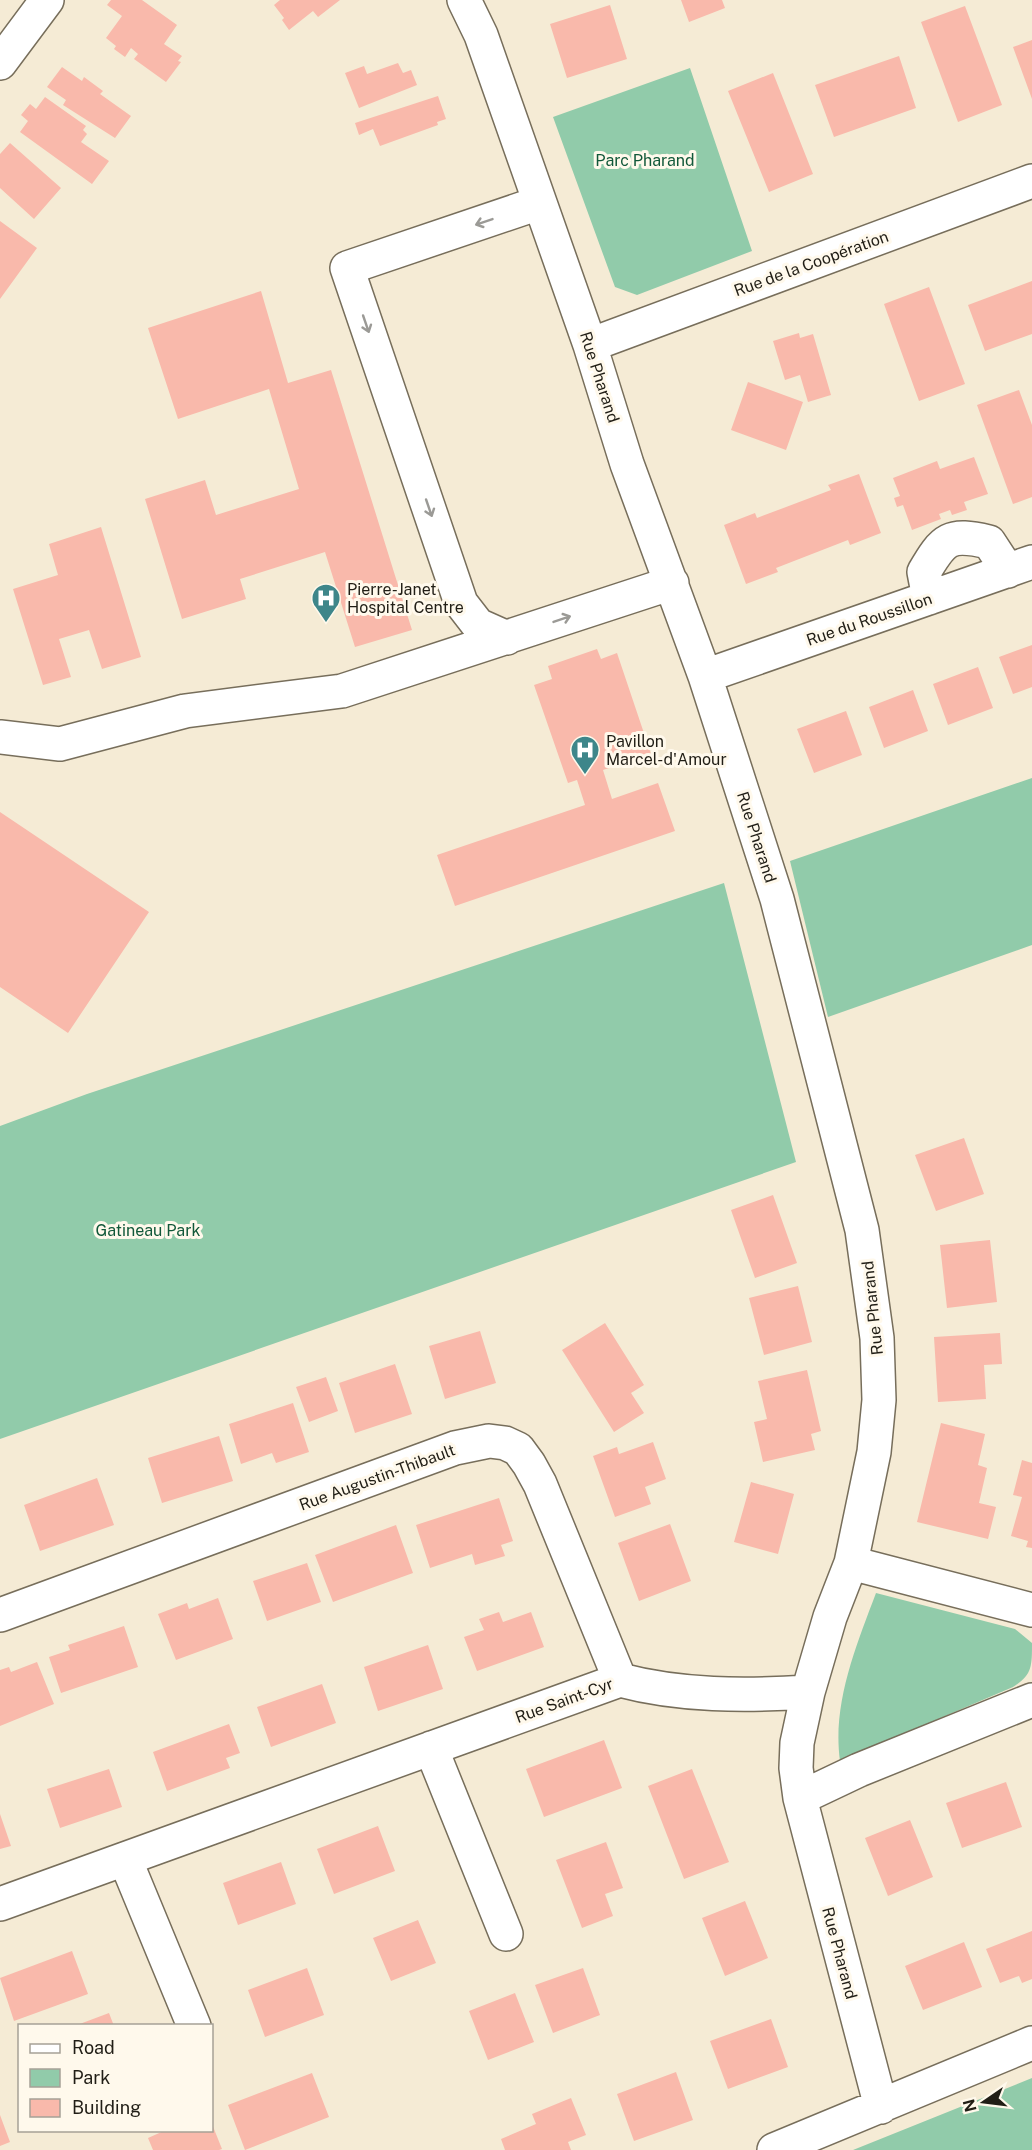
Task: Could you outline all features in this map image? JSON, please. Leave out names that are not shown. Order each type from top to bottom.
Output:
[{"type":"street","points":[[0,63],[47,0]]},
{"type":"street","name":"Rue Pharand","points":[[464,0],[481,35],[590,345],[627,464],[705,676],[781,910],[862,1230],[872,1288],[877,1338],[879,1400],[874,1452],[851,1563],[830,1617],[808,1692],[797,1743],[796,1768],[800,1798],[881,2107]]},
{"type":"street","name":"Rue de la Coopération","points":[[590,345],[1032,181]]},
{"type":"street","points":[[507,638],[478,625],[461,603],[347,268],[539,203]]},
{"type":"street","points":[[929,598],[924,572],[940,544],[963,536],[989,542],[1020,567]]},
{"type":"street","name":"Rue du Roussillon","points":[[705,676],[1020,567]]},
{"type":"street","points":[[0,737],[60,744],[185,711],[342,692],[672,583]]},
{"type":"street","name":"Rue Augustin-Thibault","points":[[0,1615],[455,1448],[489,1441],[505,1443],[518,1449],[540,1484],[620,1680]]},
{"type":"street","points":[[851,1563],[1032,1610]]},
{"type":"street","name":"Rue Saint-Cyr","points":[[0,1904],[620,1680],[654,1689],[706,1692],[808,1692]]},
{"type":"street","points":[[800,1798],[859,1770],[1032,1700]]},
{"type":"street","points":[[431,1748],[506,1934]]},
{"type":"street","points":[[125,1859],[194,2024]]},
{"type":"street","points":[[774,2150],[1032,2043]]},
{"type":"green space","name":"Parc Pharand","points":[[690,68],[752,251],[637,295],[615,287],[553,117]]},
{"type":"green space","points":[[1032,778],[1032,945],[828,1017],[790,861]]},
{"type":"green space","name":"Gatineau Park","points":[[724,883],[796,1162],[0,1439],[0,1126],[87,1094]]},
{"type":"green space","points":[[876,1593],[1015,1629],[1032,1643],[1030,1670],[1013,1687],[840,1761],[839,1718],[843,1697],[854,1654]]},
{"type":"green space","points":[[1032,2078],[1032,2150],[853,2150]]},
{"type":"building","points":[[111,0],[142,0],[177,25],[164,44],[182,56],[178,61],[181,62],[166,82],[134,59],[138,54],[131,48],[125,57],[114,49],[116,46],[106,38],[122,16],[107,5]]},
{"type":"building","points":[[280,0],[340,0],[318,17],[313,11],[289,30],[282,20],[284,18],[274,5]]},
{"type":"building","points":[[681,0],[722,0],[725,8],[689,22]]},
{"type":"building","points":[[610,5],[627,59],[567,78],[550,24]]},
{"type":"building","points":[[965,6],[1002,105],[958,122],[921,22]]},
{"type":"building","points":[[1032,40],[1032,99],[1013,47]]},
{"type":"building","points":[[899,56],[916,108],[834,137],[815,85]]},
{"type":"building","points":[[398,63],[403,73],[411,70],[417,85],[359,108],[345,73],[364,66],[367,74]]},
{"type":"building","points":[[62,67],[82,81],[84,77],[103,91],[100,94],[131,116],[115,138],[63,105],[66,100],[47,87]]},
{"type":"building","points":[[773,73],[813,174],[769,192],[728,91]]},
{"type":"building","points":[[438,96],[446,119],[437,122],[438,125],[380,146],[373,129],[359,135],[355,123]]},
{"type":"building","points":[[45,97],[86,126],[83,130],[87,134],[81,142],[109,161],[92,184],[20,132],[28,121],[21,115],[30,104],[36,109]]},
{"type":"building","points":[[10,143],[61,188],[34,219],[0,188],[0,154]]},
{"type":"building","points":[[0,221],[37,248],[0,299]]},
{"type":"building","points":[[1032,281],[1032,334],[985,351],[968,305]]},
{"type":"building","points":[[929,287],[965,384],[919,401],[884,304]]},
{"type":"building","points":[[261,291],[288,383],[331,370],[412,630],[355,647],[325,552],[240,579],[246,599],[182,619],[145,499],[205,480],[216,515],[299,489],[269,389],[178,419],[148,328]]},
{"type":"building","points":[[799,333],[800,338],[813,334],[831,395],[808,402],[800,375],[785,380],[773,341]]},
{"type":"building","points":[[748,382],[803,402],[786,450],[731,430]]},
{"type":"building","points":[[1019,390],[1032,425],[1032,497],[1013,504],[977,405]]},
{"type":"building","points":[[974,457],[988,494],[964,502],[967,510],[952,515],[950,510],[939,514],[941,519],[912,530],[903,505],[897,507],[894,498],[900,496],[893,478],[937,461],[940,469]]},
{"type":"building","points":[[859,474],[881,533],[850,545],[848,540],[776,568],[778,572],[746,584],[724,525],[755,513],[757,518],[831,490],[828,485]]},
{"type":"building","points":[[101,527],[141,657],[102,669],[89,630],[59,639],[71,677],[43,685],[13,589],[58,575],[49,544]]},
{"type":"building","points":[[1032,645],[1032,687],[1013,694],[999,657]]},
{"type":"building","name":"Pavillon Marcel-d'Amour","points":[[597,649],[601,659],[617,653],[651,754],[603,770],[612,799],[658,783],[675,831],[455,906],[437,855],[585,805],[577,780],[568,783],[534,685],[552,679],[548,666]]},
{"type":"building","points":[[978,667],[993,708],[948,725],[933,684]]},
{"type":"building","points":[[913,690],[928,731],[884,748],[869,707]]},
{"type":"building","points":[[846,711],[862,755],[814,773],[797,729]]},
{"type":"building","points":[[0,812],[149,912],[68,1033],[0,987]]},
{"type":"building","points":[[964,1138],[984,1194],[936,1211],[915,1155]]},
{"type":"building","points":[[773,1195],[797,1263],[755,1278],[731,1210]]},
{"type":"building","points":[[990,1240],[997,1302],[947,1308],[940,1245]]},
{"type":"building","points":[[798,1286],[812,1342],[764,1355],[749,1298]]},
{"type":"building","points":[[605,1323],[644,1385],[631,1393],[644,1413],[614,1432],[562,1350]]},
{"type":"building","points":[[480,1331],[496,1383],[445,1399],[429,1346]]},
{"type":"building","points":[[1000,1333],[1002,1364],[984,1365],[986,1399],[938,1402],[934,1337]]},
{"type":"building","points":[[395,1364],[412,1414],[355,1433],[339,1383]]},
{"type":"building","points":[[807,1370],[821,1431],[811,1434],[815,1450],[763,1462],[754,1422],[767,1419],[758,1381]]},
{"type":"building","points":[[326,1377],[338,1411],[309,1422],[296,1387]]},
{"type":"building","points":[[293,1403],[309,1452],[276,1463],[272,1453],[241,1464],[229,1424]]},
{"type":"building","points":[[941,1423],[985,1434],[978,1465],[987,1468],[979,1503],[996,1507],[988,1539],[917,1522]]},
{"type":"building","points":[[219,1436],[233,1481],[162,1503],[148,1458]]},
{"type":"building","points":[[653,1442],[666,1479],[645,1487],[651,1504],[615,1517],[593,1456],[617,1447],[619,1454]]},
{"type":"building","points":[[1022,1460],[1032,1463],[1032,1548],[1026,1547],[1028,1541],[1011,1536],[1022,1497],[1013,1495]]},
{"type":"building","points":[[97,1478],[114,1525],[40,1551],[24,1505]]},
{"type":"building","points":[[751,1482],[794,1494],[778,1554],[734,1542]]},
{"type":"building","points":[[499,1498],[513,1541],[501,1545],[505,1556],[475,1565],[472,1554],[430,1568],[416,1525]]},
{"type":"building","points":[[670,1524],[691,1581],[639,1601],[618,1543]]},
{"type":"building","points":[[396,1525],[413,1573],[333,1602],[315,1555]]},
{"type":"building","points":[[307,1563],[321,1602],[267,1621],[253,1581]]},
{"type":"building","points":[[218,1598],[233,1639],[176,1660],[158,1614],[187,1603],[189,1609]]},
{"type":"building","points":[[499,1612],[503,1622],[531,1612],[544,1647],[477,1671],[464,1637],[484,1630],[479,1619]]},
{"type":"building","points":[[124,1626],[138,1667],[61,1693],[49,1657],[70,1650],[68,1645]]},
{"type":"building","points":[[428,1645],[443,1689],[378,1711],[364,1667]]},
{"type":"building","points":[[37,1662],[54,1704],[0,1726],[0,1670],[9,1667],[11,1672]]},
{"type":"building","points":[[322,1684],[336,1723],[271,1747],[257,1707]]},
{"type":"building","points":[[229,1724],[240,1753],[226,1758],[230,1768],[167,1791],[153,1752]]},
{"type":"building","points":[[604,1740],[622,1788],[544,1817],[526,1769]]},
{"type":"building","points":[[109,1769],[122,1807],[60,1828],[47,1789]]},
{"type":"building","points":[[692,1769],[729,1862],[684,1879],[648,1786]]},
{"type":"building","points":[[1006,1782],[1022,1827],[962,1848],[946,1803]]},
{"type":"building","points":[[0,1814],[11,1846],[0,1849]]},
{"type":"building","points":[[910,1820],[933,1877],[888,1896],[865,1838]]},
{"type":"building","points":[[378,1826],[395,1871],[334,1894],[317,1849]]},
{"type":"building","points":[[606,1842],[623,1888],[605,1894],[613,1916],[582,1928],[556,1860]]},
{"type":"building","points":[[281,1862],[296,1904],[238,1925],[223,1883]]},
{"type":"building","points":[[745,1901],[768,1958],[725,1976],[702,1918]]},
{"type":"building","points":[[418,1920],[436,1963],[391,1981],[373,1938]]},
{"type":"building","points":[[1032,1931],[1032,1979],[1022,1983],[1019,1976],[1000,1983],[986,1949]]},
{"type":"building","points":[[964,1942],[982,1987],[923,2010],[905,1966]]},
{"type":"building","points":[[72,1951],[88,1994],[14,2021],[0,1978]]},
{"type":"building","points":[[307,1968],[324,2015],[265,2037],[248,1990]]},
{"type":"building","points":[[583,1968],[600,2015],[553,2033],[535,1985]]},
{"type":"building","points":[[515,1993],[534,2042],[488,2060],[469,2011]]},
{"type":"building","points":[[109,2013],[113,2024],[80,2024]]},
{"type":"building","points":[[771,2019],[788,2067],[728,2089],[710,2041]]},
{"type":"building","points":[[676,2072],[693,2120],[634,2141],[617,2094]]},
{"type":"building","points":[[312,2073],[329,2117],[245,2150],[228,2105]]},
{"type":"building","points":[[571,2098],[586,2135],[568,2142],[571,2150],[505,2150],[501,2139],[536,2124],[532,2114]]},
{"type":"building","points":[[0,2115],[10,2142],[0,2146]]},
{"type":"building","points":[[213,2126],[222,2149],[153,2150],[148,2138],[162,2132],[213,2132]]},
{"type":"place","name":"Pierre-Janet Hospital Centre","points":[[326,624]]},
{"type":"place","name":"Pavillon Marcel-d'Amour","points":[[585,776]]}]
